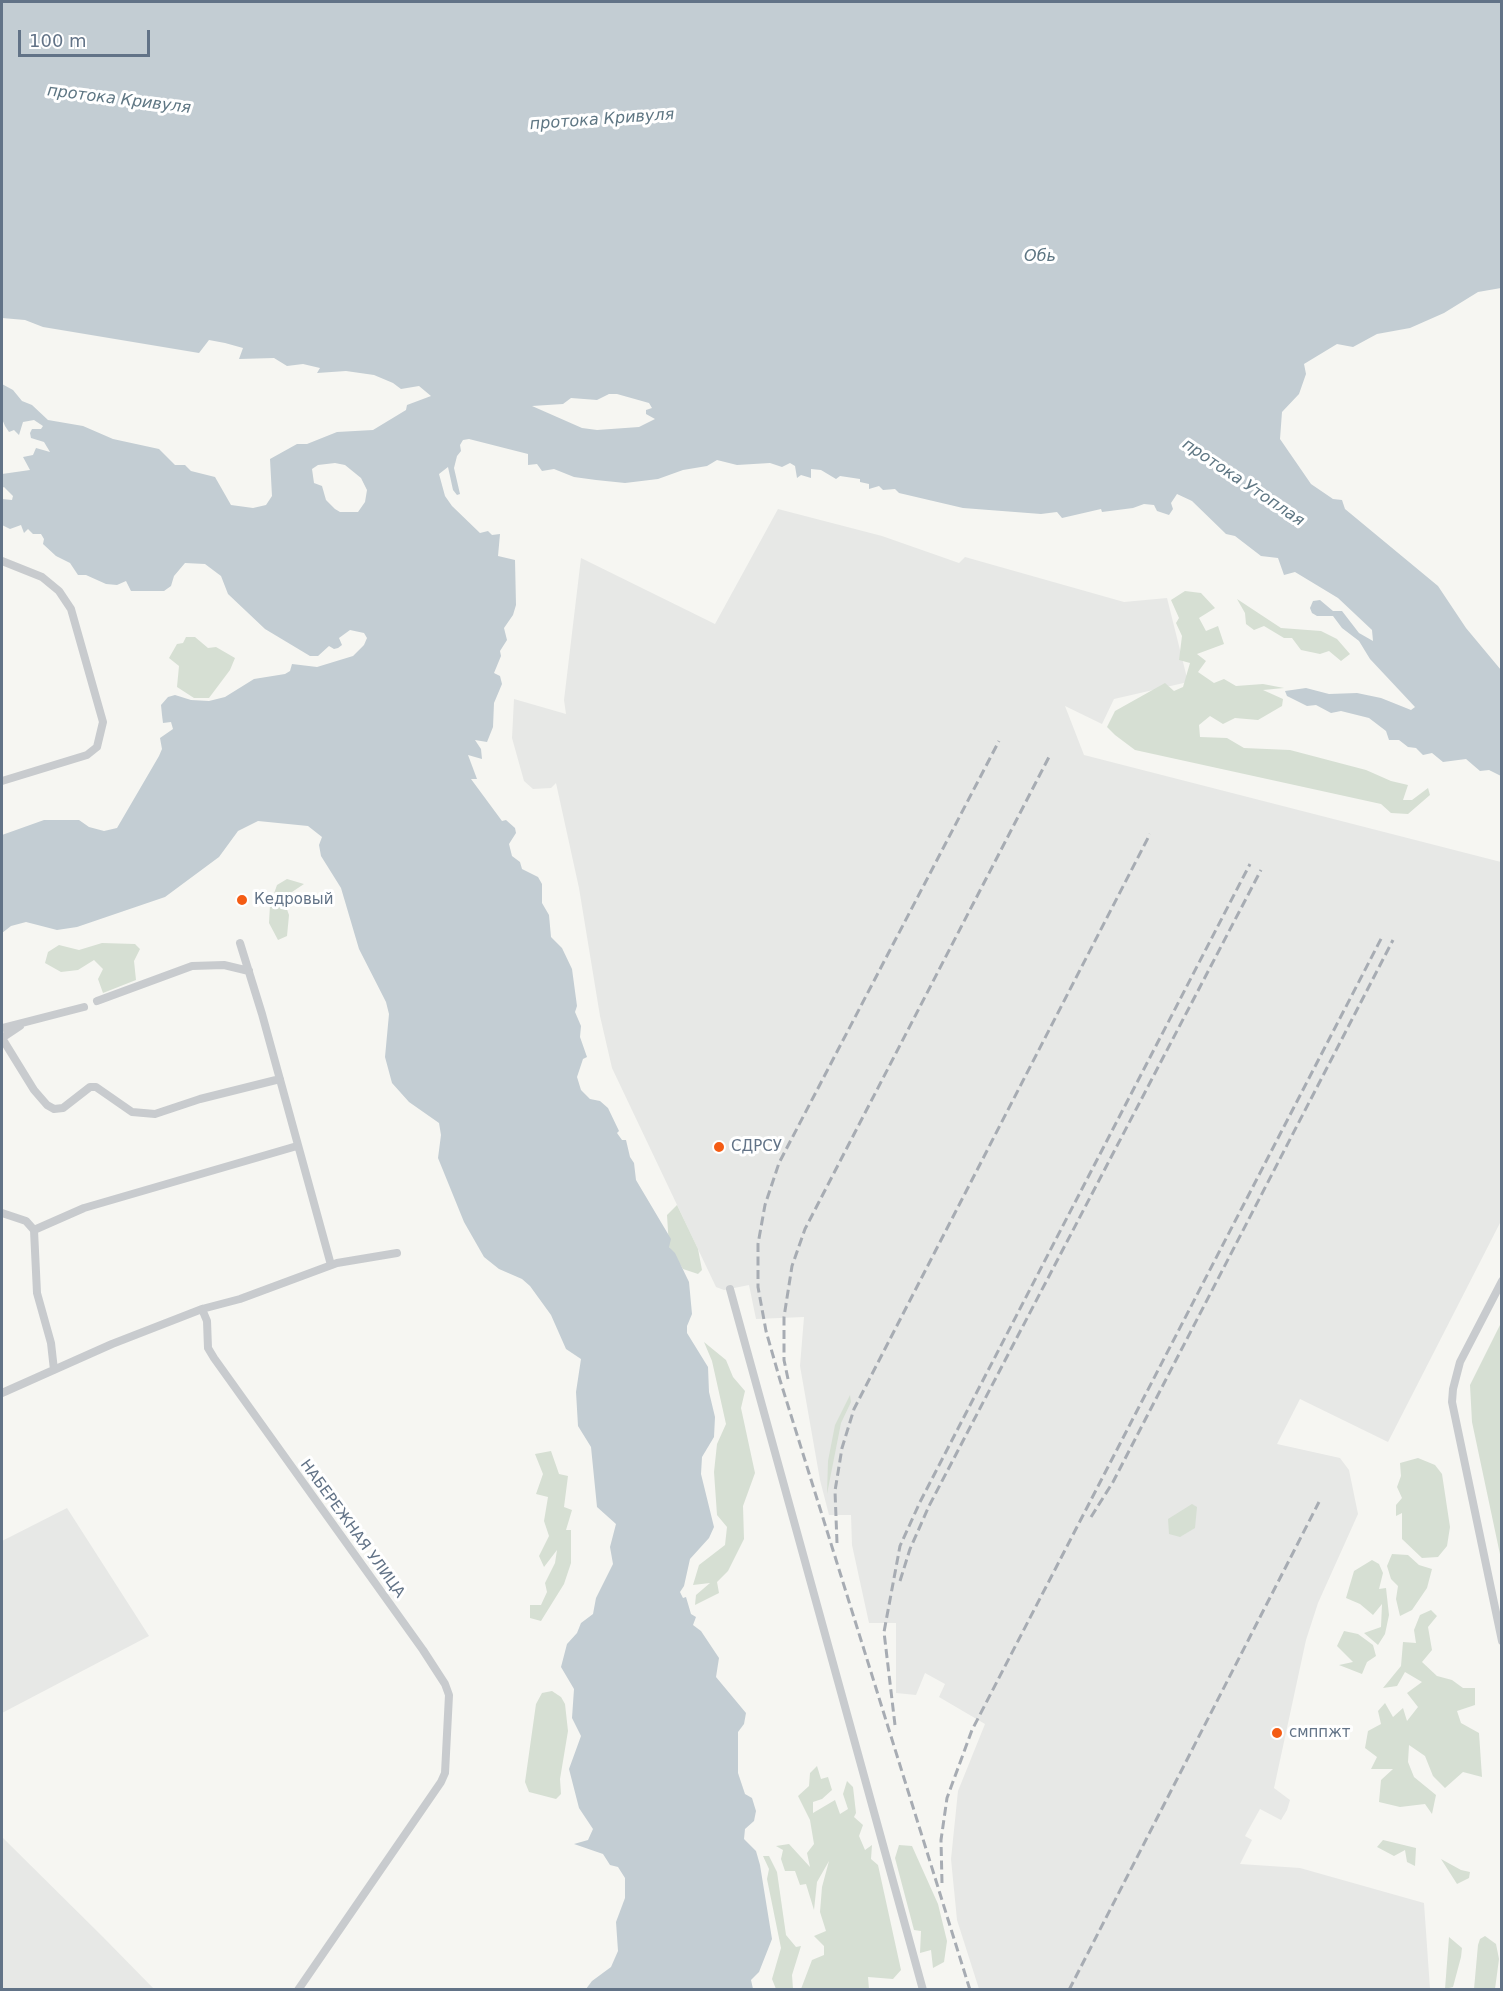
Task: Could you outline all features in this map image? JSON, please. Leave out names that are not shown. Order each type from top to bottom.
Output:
[{"type":"street","points":[[2,561],[42,577],[59,591],[72,609],[103,722],[97,747],[87,755],[2,781]]},
{"type":"street","points":[[240,943],[331,1265]]},
{"type":"street","points":[[97,1001],[192,966],[224,965],[249,972]]},
{"type":"street","points":[[2,1028],[84,1007]]},
{"type":"street","points":[[23,1024],[2,1038],[34,1090],[47,1105],[54,1109],[63,1108],[90,1087],[96,1088],[132,1112],[155,1114],[200,1099],[280,1079]]},
{"type":"street","points":[[34,1230],[84,1208],[297,1146]]},
{"type":"street","points":[[2,1213],[26,1221],[34,1230],[37,1293],[51,1343],[54,1370]]},
{"type":"street","points":[[2,1393],[112,1344],[202,1309],[240,1299],[331,1265],[396,1253]]},
{"type":"street","points":[[1502,1281],[1460,1362],[1452,1402],[1502,1641]]},
{"type":"street","points":[[730,1288],[923,1989]]},
{"type":"street","name":"НАБЕРЕЖНАЯ УЛИЦА","points":[[202,1309],[207,1322],[208,1348],[214,1358],[445,1684],[449,1704],[445,1773],[419,1817],[298,1989]]},
{"type":"shaded area","points":[[778,509],[882,536],[959,563],[965,557],[1124,602],[1167,598],[1188,682],[1114,699],[1102,724],[1065,706],[1084,755],[1501,862],[1501,1221],[1388,1442],[1300,1399],[1277,1444],[1340,1458],[1349,1470],[1358,1514],[1318,1603],[1306,1640],[1274,1788],[1290,1800],[1287,1810],[1281,1820],[1260,1809],[1245,1836],[1252,1840],[1240,1864],[1300,1868],[1424,1903],[1430,1989],[979,1989],[957,1920],[951,1859],[958,1791],[985,1724],[939,1697],[945,1684],[925,1673],[916,1695],[896,1693],[896,1623],[869,1623],[852,1545],[851,1515],[829,1515],[820,1480],[800,1366],[804,1317],[756,1319],[749,1285],[724,1290],[716,1287],[612,1068],[600,1016],[579,888],[556,783],[551,788],[533,789],[524,781],[512,738],[514,699],[566,714],[564,700],[581,558],[715,624]]},
{"type":"shaded area","points":[[1185,591],[1201,593],[1215,608],[1199,618],[1206,631],[1218,626],[1224,644],[1197,654],[1206,661],[1198,672],[1214,683],[1224,679],[1236,686],[1263,684],[1284,688],[1263,690],[1283,699],[1282,706],[1258,720],[1235,718],[1223,724],[1210,716],[1199,725],[1200,737],[1227,738],[1244,748],[1290,750],[1366,770],[1391,781],[1408,785],[1403,800],[1412,800],[1428,788],[1430,795],[1408,814],[1391,813],[1381,804],[1135,750],[1115,735],[1107,727],[1115,711],[1165,683],[1174,691],[1183,687],[1190,663],[1179,660],[1182,636],[1176,623],[1179,618],[1171,600]]},
{"type":"shaded area","points":[[1237,599],[1281,628],[1321,631],[1337,639],[1350,654],[1341,661],[1329,651],[1320,654],[1301,650],[1292,638],[1284,638],[1264,626],[1254,630],[1246,624],[1245,613]]},
{"type":"shaded area","points":[[186,637],[195,637],[208,648],[216,647],[235,658],[230,670],[209,698],[194,698],[177,687],[179,666],[169,658],[177,644],[183,643]]},
{"type":"shaded area","points":[[287,879],[304,884],[284,901],[289,915],[287,936],[278,940],[269,923],[270,905],[277,885]]},
{"type":"shaded area","points":[[102,943],[135,944],[140,949],[134,961],[136,980],[103,993],[98,979],[103,969],[94,960],[78,970],[61,972],[45,963],[48,952],[59,945],[79,950]]},
{"type":"shaded area","points":[[677,1205],[698,1249],[702,1270],[698,1274],[683,1269],[669,1247],[667,1215]]},
{"type":"shaded area","points":[[1501,1323],[1501,1559],[1472,1422],[1470,1385]]},
{"type":"shaded area","points":[[704,1342],[726,1360],[733,1377],[745,1391],[741,1408],[755,1473],[743,1506],[744,1539],[728,1571],[717,1582],[719,1593],[695,1605],[696,1595],[710,1583],[693,1585],[699,1565],[725,1545],[727,1527],[717,1515],[714,1472],[717,1444],[726,1424],[712,1361]]},
{"type":"shaded area","points":[[850,1395],[851,1402],[841,1423],[827,1494],[828,1461],[835,1425]]},
{"type":"shaded area","points":[[551,1451],[559,1474],[568,1476],[564,1507],[572,1510],[566,1530],[571,1530],[571,1563],[564,1584],[541,1621],[530,1618],[530,1605],[541,1605],[547,1592],[545,1583],[555,1563],[557,1550],[544,1567],[539,1556],[549,1536],[544,1521],[548,1497],[536,1494],[543,1474],[535,1454]]},
{"type":"shaded area","points":[[1418,1458],[1435,1465],[1442,1474],[1450,1527],[1447,1546],[1438,1557],[1422,1558],[1402,1539],[1402,1513],[1396,1516],[1396,1505],[1402,1498],[1397,1487],[1401,1476],[1400,1463]]},
{"type":"shaded area","points":[[1192,1504],[1197,1507],[1195,1528],[1180,1537],[1169,1534],[1168,1519]]},
{"type":"shaded area","points":[[67,1508],[149,1636],[2,1713],[2,1541]]},
{"type":"shaded area","points":[[1392,1554],[1408,1555],[1419,1565],[1432,1569],[1427,1588],[1412,1610],[1400,1616],[1396,1599],[1398,1586],[1391,1579],[1387,1566]]},
{"type":"shaded area","points":[[1372,1560],[1379,1564],[1383,1573],[1379,1589],[1386,1588],[1389,1615],[1385,1634],[1378,1645],[1364,1633],[1381,1627],[1382,1604],[1373,1615],[1360,1604],[1346,1598],[1354,1571]]},
{"type":"shaded area","points":[[1431,1610],[1437,1616],[1428,1627],[1432,1650],[1422,1662],[1437,1676],[1452,1680],[1463,1688],[1475,1688],[1475,1705],[1457,1711],[1461,1723],[1479,1733],[1482,1777],[1463,1772],[1445,1788],[1433,1776],[1425,1756],[1409,1745],[1408,1762],[1414,1777],[1436,1795],[1432,1814],[1425,1804],[1400,1807],[1379,1802],[1381,1780],[1393,1769],[1371,1769],[1377,1757],[1365,1748],[1368,1731],[1381,1724],[1378,1711],[1385,1703],[1393,1717],[1403,1708],[1407,1721],[1418,1707],[1407,1693],[1422,1682],[1405,1672],[1397,1686],[1383,1688],[1401,1666],[1403,1642],[1416,1643],[1414,1630],[1420,1615]]},
{"type":"shaded area","points":[[1344,1631],[1358,1634],[1373,1645],[1376,1656],[1367,1662],[1362,1674],[1339,1665],[1353,1662],[1337,1646]]},
{"type":"shaded area","points":[[552,1691],[561,1697],[565,1704],[568,1731],[560,1779],[561,1794],[556,1799],[529,1792],[525,1782],[536,1704],[542,1693]]},
{"type":"shaded area","points":[[817,1766],[821,1779],[828,1777],[832,1790],[822,1799],[813,1802],[813,1813],[835,1800],[840,1814],[848,1809],[843,1794],[847,1781],[853,1787],[856,1813],[854,1817],[863,1825],[859,1836],[865,1850],[872,1845],[871,1859],[878,1865],[901,1970],[893,1979],[868,1977],[869,1989],[801,1989],[812,1960],[824,1955],[824,1946],[814,1936],[826,1931],[820,1912],[822,1887],[829,1861],[817,1882],[814,1910],[806,1884],[800,1885],[795,1871],[785,1871],[781,1859],[783,1850],[776,1846],[789,1844],[810,1867],[807,1853],[814,1844],[810,1820],[798,1796],[809,1786],[810,1773]]},
{"type":"shaded area","points":[[2,1837],[103,1937],[154,1989],[2,1989]]},
{"type":"shaded area","points":[[1383,1840],[1416,1848],[1415,1866],[1407,1862],[1405,1850],[1394,1856],[1377,1847]]},
{"type":"shaded area","points":[[899,1845],[912,1846],[938,1904],[947,1941],[944,1962],[933,1968],[931,1950],[920,1953],[921,1931],[914,1930],[895,1858]]},
{"type":"shaded area","points":[[763,1856],[769,1856],[777,1872],[786,1935],[796,1947],[801,1946],[792,1975],[793,1989],[776,1989],[772,1979],[781,1948],[767,1879],[769,1869]]},
{"type":"shaded area","points":[[1441,1859],[1461,1870],[1470,1872],[1469,1878],[1457,1884]]},
{"type":"shaded area","points":[[1485,1936],[1496,1944],[1499,1959],[1495,1989],[1474,1989],[1478,1945],[1480,1939]]},
{"type":"shaded area","points":[[1449,1937],[1462,1948],[1453,1987],[1445,1989]]},
{"type":"water","name":"Обь","points":[[2,2],[1501,2],[1501,288],[1478,292],[1444,313],[1410,328],[1377,334],[1353,347],[1337,344],[1304,364],[1306,374],[1299,394],[1282,412],[1280,439],[1311,484],[1333,499],[1342,500],[1345,509],[1438,586],[1466,628],[1501,670],[1501,776],[1489,770],[1480,771],[1466,759],[1443,762],[1432,753],[1423,755],[1416,748],[1408,747],[1399,740],[1389,740],[1386,731],[1369,718],[1341,711],[1331,713],[1316,705],[1307,706],[1287,696],[1285,691],[1306,688],[1329,694],[1357,693],[1381,698],[1411,710],[1415,707],[1370,659],[1359,641],[1342,628],[1333,616],[1317,616],[1312,613],[1310,608],[1313,601],[1320,600],[1333,611],[1342,611],[1359,633],[1373,641],[1372,630],[1338,598],[1295,572],[1284,575],[1278,558],[1261,556],[1235,536],[1226,534],[1192,501],[1177,494],[1171,503],[1173,509],[1169,515],[1157,511],[1154,505],[1144,504],[1133,508],[1102,512],[1101,509],[1062,518],[1057,512],[1041,514],[963,508],[899,493],[895,489],[883,490],[879,486],[869,489],[869,484],[860,482],[860,479],[840,476],[836,479],[821,470],[811,469],[811,478],[801,475],[797,478],[795,466],[790,463],[782,467],[770,463],[737,465],[717,460],[707,466],[683,470],[658,479],[625,483],[596,480],[574,477],[554,469],[542,471],[537,464],[528,465],[528,454],[469,439],[463,440],[460,445],[461,451],[454,468],[460,494],[457,495],[453,490],[448,467],[439,474],[445,496],[452,506],[480,533],[488,531],[492,535],[500,534],[498,556],[515,560],[516,605],[513,615],[504,628],[507,640],[500,651],[501,656],[494,673],[500,676],[502,684],[494,703],[493,727],[487,742],[475,740],[481,749],[482,759],[468,755],[477,779],[471,779],[502,821],[506,820],[515,828],[516,833],[509,844],[512,856],[520,862],[522,869],[538,877],[542,884],[542,903],[549,915],[551,937],[562,948],[572,969],[577,1006],[575,1012],[581,1026],[580,1037],[587,1057],[583,1059],[577,1077],[581,1090],[590,1099],[600,1101],[608,1108],[619,1131],[617,1133],[622,1140],[626,1140],[630,1157],[634,1163],[636,1180],[671,1239],[669,1247],[675,1253],[689,1282],[692,1314],[687,1333],[708,1367],[709,1392],[715,1417],[714,1437],[702,1457],[701,1474],[714,1527],[709,1538],[690,1559],[684,1586],[680,1592],[683,1598],[686,1597],[691,1614],[696,1617],[693,1625],[701,1631],[719,1658],[716,1677],[746,1713],[744,1724],[738,1732],[738,1773],[745,1794],[752,1798],[756,1811],[754,1821],[745,1829],[744,1839],[756,1851],[760,1865],[772,1939],[759,1972],[751,1980],[753,1989],[586,1989],[592,1981],[611,1967],[618,1951],[616,1922],[625,1898],[625,1878],[618,1867],[610,1865],[603,1854],[574,1844],[588,1840],[593,1829],[579,1808],[569,1769],[581,1736],[572,1718],[574,1689],[561,1667],[567,1644],[577,1633],[581,1623],[593,1614],[596,1598],[613,1564],[610,1547],[616,1524],[597,1507],[591,1447],[578,1426],[576,1392],[581,1359],[566,1349],[551,1315],[530,1286],[522,1279],[499,1269],[484,1257],[464,1222],[438,1158],[441,1135],[439,1123],[409,1102],[392,1083],[385,1057],[389,1014],[386,1002],[359,949],[341,888],[321,856],[319,845],[322,837],[308,826],[258,821],[238,831],[219,857],[165,897],[77,927],[57,930],[26,922],[11,926],[2,933],[2,835],[44,820],[79,820],[89,827],[104,831],[117,828],[159,756],[162,749],[160,738],[173,729],[171,722],[163,723],[161,705],[168,697],[175,695],[191,700],[209,701],[225,697],[254,679],[285,674],[290,671],[292,664],[317,667],[353,656],[364,645],[367,638],[364,633],[350,630],[339,638],[342,645],[338,648],[334,649],[329,646],[318,656],[310,656],[265,629],[228,594],[221,576],[205,564],[185,563],[174,576],[171,586],[164,591],[131,591],[126,581],[117,585],[106,584],[86,575],[78,575],[70,563],[56,556],[43,544],[44,539],[41,534],[33,534],[28,529],[24,533],[21,525],[10,529],[2,525],[2,499],[12,500],[13,496],[4,487],[2,488],[2,474],[30,470],[23,457],[33,455],[36,448],[50,452],[44,442],[31,438],[32,429],[41,429],[43,426],[34,420],[23,422],[19,435],[14,430],[9,432],[2,419],[2,384],[13,390],[22,401],[32,405],[48,420],[83,426],[113,439],[159,449],[175,465],[185,465],[191,471],[215,477],[231,505],[253,508],[266,505],[272,496],[270,459],[297,444],[307,444],[337,432],[373,430],[406,410],[407,405],[431,396],[419,386],[401,389],[374,375],[346,371],[317,373],[320,368],[303,364],[287,366],[274,358],[239,359],[243,348],[209,340],[199,353],[43,327],[25,320],[2,318]],"holes":[[[609,394],[649,403],[652,408],[646,410],[646,414],[655,419],[639,427],[597,430],[582,428],[532,406],[563,404],[571,398],[597,400]],[[335,463],[345,465],[361,478],[367,490],[365,502],[358,512],[340,512],[335,509],[326,500],[322,486],[314,483],[312,469],[318,465]]]},
{"type":"railway","points":[[970,1990],[766,1331],[758,1287],[758,1244],[765,1205],[779,1163],[999,741]]},
{"type":"railway","points":[[788,1379],[784,1360],[784,1317],[792,1266],[805,1229],[1049,757]]},
{"type":"railway","points":[[837,1543],[835,1491],[842,1448],[854,1409],[1150,834]]},
{"type":"railway","points":[[895,1725],[884,1632],[900,1546],[920,1502],[1250,864]]},
{"type":"railway","points":[[900,1581],[910,1549],[929,1506],[1261,870]]},
{"type":"railway","points":[[942,1883],[941,1840],[947,1798],[972,1730],[1383,935]]},
{"type":"railway","points":[[1091,1517],[1113,1482],[1393,940]]},
{"type":"railway","points":[[1069,1990],[1319,1502]]},
{"type":"place","name":"Кедровый","points":[[242,900]]},
{"type":"place","name":"СДРСУ","points":[[719,1147]]},
{"type":"place","name":"смппжт","points":[[1277,1733]]},
{"type":"water label","name":"протока Кривуля","points":[[119,100]]},
{"type":"water label","name":"протока Кривуля","points":[[602,120]]},
{"type":"water label","name":"протока Утоплая","points":[[1243,483]]}]
